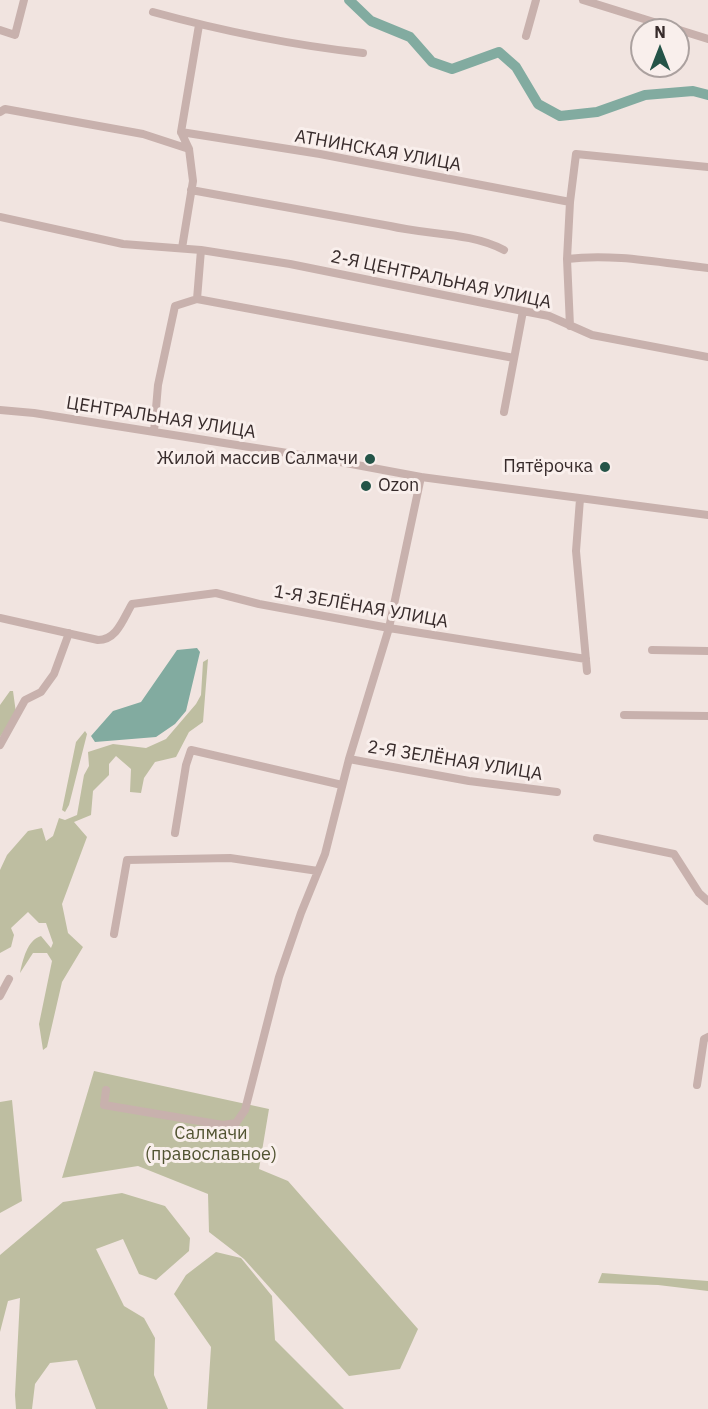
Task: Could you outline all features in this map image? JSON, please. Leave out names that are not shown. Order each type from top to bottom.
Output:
[{"type":"street","points":[[0,30],[15,35],[24,0]]},
{"type":"street","points":[[526,36],[536,0]]},
{"type":"street","points":[[583,0],[708,39]]},
{"type":"street","points":[[153,12],[315,48],[363,52]]},
{"type":"street","points":[[182,248],[193,181],[189,149],[181,132],[200,24]]},
{"type":"street","points":[[0,112],[5,109],[143,134],[189,149]]},
{"type":"street","name":"АТНИНСКАЯ УЛИЦА","points":[[181,132],[320,154],[570,201]]},
{"type":"street","points":[[570,326],[567,259],[570,201],[576,154],[708,167]]},
{"type":"street","points":[[190,190],[414,232],[473,239],[491,243],[504,250]]},
{"type":"street","name":"2-Я ЦЕНТРАЛЬНАЯ УЛИЦА","points":[[0,217],[123,244],[201,250],[290,264],[549,316],[592,335],[708,357]]},
{"type":"street","points":[[197,299],[201,250]]},
{"type":"street","points":[[567,259],[581,257],[640,260],[708,268]]},
{"type":"street","points":[[154,432],[158,385],[175,306],[197,299],[514,358]]},
{"type":"street","points":[[504,412],[524,311]]},
{"type":"street","name":"ЦЕНТРАЛЬНАЯ УЛИЦА","points":[[0,410],[34,413],[154,432],[421,477],[580,500],[708,515]]},
{"type":"street","points":[[106,1090],[104,1105],[223,1125],[236,1123],[245,1110],[279,977],[325,854],[349,759],[389,628],[421,477]]},
{"type":"street","points":[[580,500],[576,551],[587,671]]},
{"type":"street","name":"1-Я ЗЕЛЁНАЯ УЛИЦА","points":[[69,633],[107,640],[115,634],[132,604],[216,593],[259,604],[389,628],[586,659]]},
{"type":"street","points":[[0,618],[69,633],[54,674],[41,692],[25,700],[0,745]]},
{"type":"street","points":[[652,650],[708,651]]},
{"type":"street","points":[[624,715],[708,716]]},
{"type":"street","points":[[175,833],[186,765],[191,750],[342,785]]},
{"type":"street","name":"2-Я ЗЕЛЁНАЯ УЛИЦА","points":[[349,759],[469,781],[557,792]]},
{"type":"street","points":[[597,838],[674,854],[699,893],[708,901]]},
{"type":"street","points":[[114,934],[127,860],[230,858],[318,871]]},
{"type":"street","points":[[0,996],[9,979]]},
{"type":"street","points":[[697,1085],[704,1039],[708,1037]]},
{"type":"green space","points":[[208,659],[203,722],[189,732],[176,757],[155,762],[144,778],[141,793],[130,792],[131,769],[116,756],[109,764],[109,775],[93,791],[91,815],[74,822],[87,837],[62,904],[68,933],[83,947],[62,982],[47,1047],[43,1050],[39,1024],[52,961],[47,953],[33,953],[20,973],[26,951],[36,938],[41,936],[51,948],[53,943],[46,923],[39,923],[28,912],[11,928],[14,935],[11,947],[0,953],[0,870],[7,855],[28,831],[42,828],[46,841],[53,836],[59,818],[65,820],[77,815],[84,775],[89,766],[88,752],[113,744],[146,748],[166,739],[201,695],[203,662]]},
{"type":"green space","points":[[10,691],[13,691],[16,713],[0,737],[0,705]]},
{"type":"green space","points":[[85,731],[87,734],[69,805],[65,812],[62,810],[76,742]]},
{"type":"green space","name":"Салмачи (православное)","points":[[94,1071],[269,1109],[259,1169],[288,1181],[418,1329],[400,1369],[349,1376],[244,1259],[209,1232],[208,1194],[138,1166],[62,1178]]},
{"type":"green space","points":[[12,1100],[22,1201],[0,1213],[0,1102]]},
{"type":"green space","points":[[122,1193],[165,1206],[190,1238],[189,1251],[156,1280],[139,1274],[123,1239],[96,1249],[124,1306],[144,1318],[155,1338],[154,1375],[168,1409],[96,1409],[77,1360],[50,1363],[35,1384],[32,1409],[16,1409],[20,1298],[8,1301],[0,1332],[0,1255],[63,1202]]},
{"type":"green space","points":[[216,1252],[241,1258],[272,1296],[275,1340],[344,1409],[207,1409],[211,1347],[174,1294],[186,1275]]},
{"type":"green space","points":[[602,1273],[708,1281],[708,1291],[658,1285],[598,1283]]},
{"type":"water","points":[[197,648],[200,652],[186,711],[175,724],[156,737],[95,742],[91,736],[113,711],[141,702],[177,650]]},
{"type":"waterway","points":[[349,0],[371,21],[410,37],[432,62],[452,69],[499,52],[516,67],[538,104],[560,116],[597,112],[645,95],[693,91],[708,95]]},
{"type":"place","name":"Жилой массив Салмачи","points":[[370,459]]},
{"type":"place","name":"Пятёрочка","points":[[605,467]]},
{"type":"place","name":"Ozon","points":[[366,486]]}]
